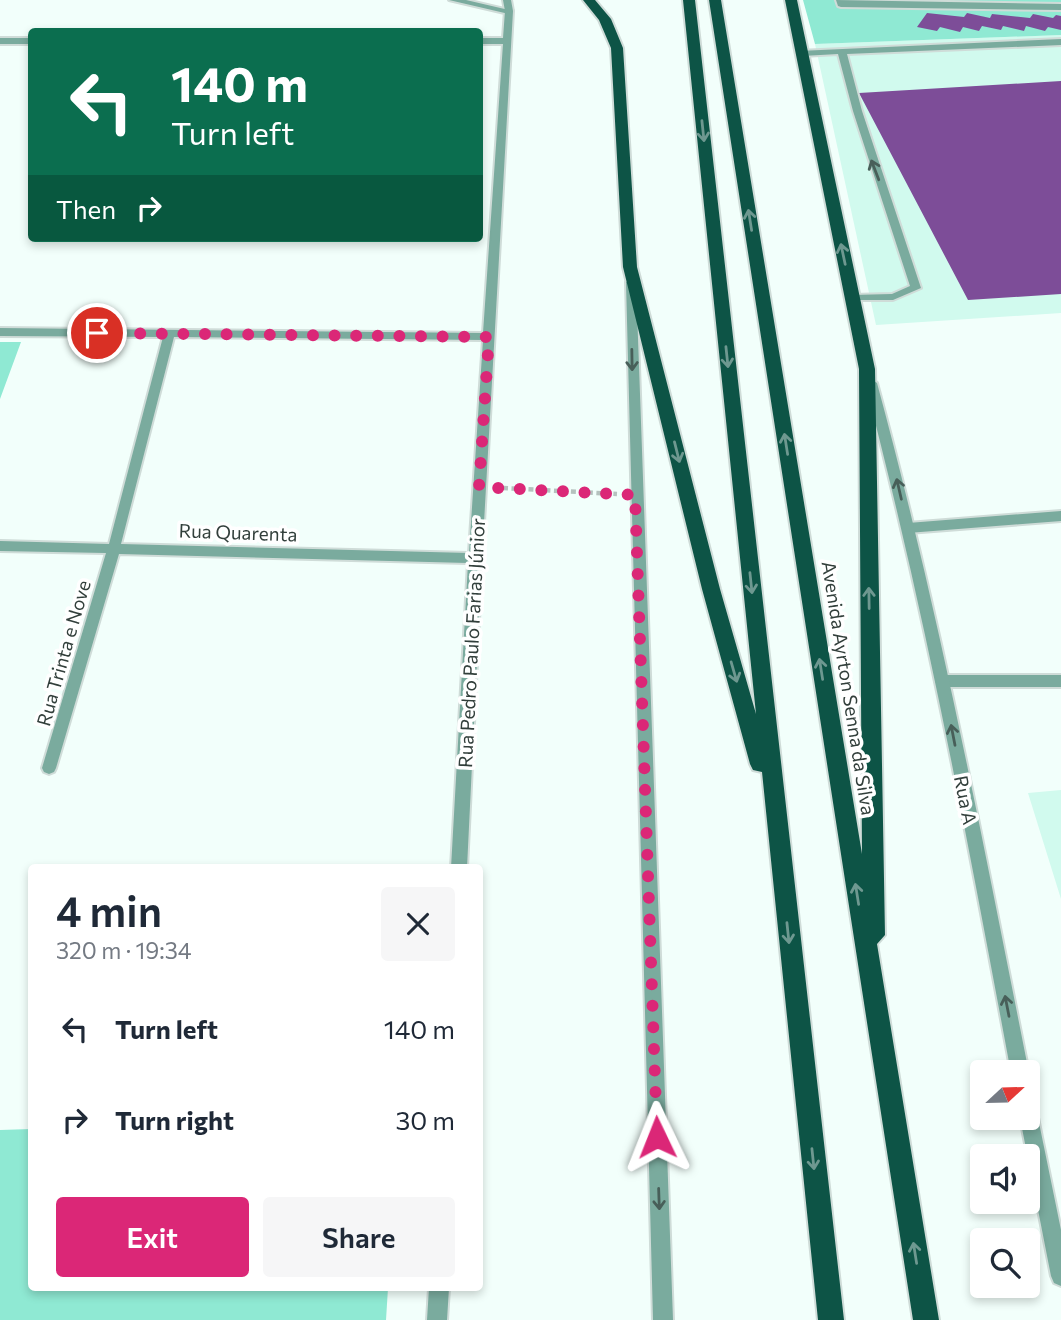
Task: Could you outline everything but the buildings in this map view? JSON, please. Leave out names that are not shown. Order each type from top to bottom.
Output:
[{"type":"highway","points":[[589,0],[605,19],[617,48],[630,267],[711,589],[775,816]]},
{"type":"highway","points":[[689,0],[831,1320]]},
{"type":"highway","points":[[715,0],[725,63]]},
{"type":"highway","points":[[791,0],[867,369],[875,1010]]},
{"type":"highway","name":"Avenida Ayrton Senna da Silva","points":[[725,63],[926,1320]]},
{"type":"street","points":[[453,0],[509,10]]},
{"type":"street","name":"Rua Pedro Paulo Farias Júnior","points":[[459,864],[479,487],[509,10],[507,0]]},
{"type":"street","points":[[839,0],[841,4],[1061,7]]},
{"type":"street","points":[[0,41],[28,41]]},
{"type":"street","points":[[483,41],[506,41]]},
{"type":"street","points":[[802,53],[1061,42]]},
{"type":"street","points":[[842,51],[849,89],[872,161],[904,244],[916,288],[893,297],[852,298]]},
{"type":"street","points":[[630,267],[635,495],[663,1320]]},
{"type":"street","points":[[0,332],[489,337]]},
{"type":"street","name":"Rua Trinta e Nove","points":[[49,768],[114,548],[169,334]]},
{"type":"street","name":"Rua A","points":[[867,369],[908,528],[942,681],[1017,1060]]},
{"type":"street","points":[[908,528],[1061,516]]},
{"type":"street","name":"Rua Quarenta","points":[[0,546],[475,558]]},
{"type":"street","points":[[942,681],[1061,681]]},
{"type":"street","points":[[1032,1130],[1055,1221],[1061,1276]]},
{"type":"street","points":[[437,1320],[439,1291]]},
{"type":"path","points":[[479,487],[635,495]]},
{"type":"shaded area","points":[[1061,35],[1061,313],[876,325],[815,44]]},
{"type":"shaded area","points":[[1061,790],[1061,899],[1028,793]]},
{"type":"green space","points":[[803,0],[1061,0],[1061,35],[815,44]]},
{"type":"green space","points":[[0,342],[21,342],[0,399]]},
{"type":"green space","points":[[28,1129],[28,1291],[388,1291],[386,1320],[0,1320],[0,1130]]},
{"type":"route","points":[[97,333],[489,337],[479,487],[635,495],[657,1137]]}]
